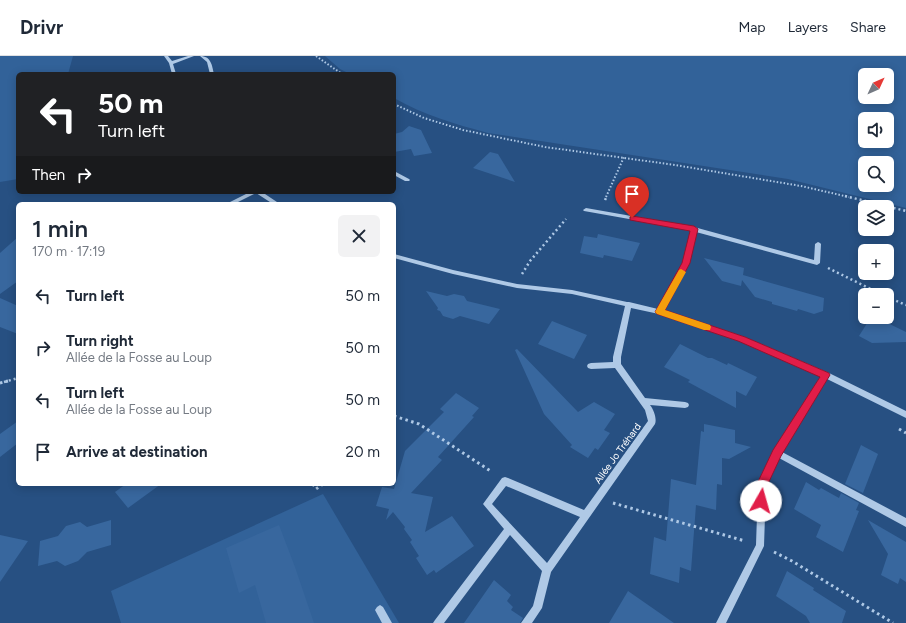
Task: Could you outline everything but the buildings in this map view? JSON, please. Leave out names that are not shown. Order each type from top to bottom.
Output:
[{"type":"street","points":[[166,56],[171,63],[173,72]]},
{"type":"street","points":[[171,63],[192,56]]},
{"type":"street","points":[[202,56],[209,62],[212,72]]},
{"type":"street","points":[[396,174],[407,180]]},
{"type":"street","points":[[234,202],[252,194]]},
{"type":"street","points":[[260,194],[274,202]]},
{"type":"street","points":[[586,210],[694,229],[817,263],[818,244]]},
{"type":"street","points":[[660,312],[686,263],[694,229]]},
{"type":"street","points":[[396,258],[517,286],[572,292],[660,312],[742,339],[826,375],[885,403],[906,415]]},
{"type":"street","points":[[591,366],[617,365],[617,357],[630,304]]},
{"type":"street","name":"Allée Jo Tréhard","points":[[526,623],[537,608],[547,570],[652,422],[649,409],[617,365]]},
{"type":"street","points":[[720,623],[760,546],[762,486],[777,453],[826,375]]},
{"type":"street","points":[[643,401],[685,405]]},
{"type":"street","points":[[777,453],[906,523]]},
{"type":"street","points":[[547,570],[487,504],[504,481],[586,515]]},
{"type":"street","points":[[438,623],[510,529]]},
{"type":"street","points":[[380,610],[387,623]]},
{"type":"path","points":[[316,56],[339,72]]},
{"type":"path","points":[[396,105],[424,118],[463,130],[545,147],[726,172],[801,186],[906,211]]},
{"type":"path","points":[[605,200],[624,157]]},
{"type":"path","points":[[520,278],[530,261],[566,218]]},
{"type":"path","points":[[817,263],[869,288]]},
{"type":"path","points":[[894,300],[906,305]]},
{"type":"path","points":[[0,383],[16,379]]},
{"type":"path","points":[[396,417],[419,424],[504,481]]},
{"type":"shaded area","points":[[0,56],[73,56],[69,72],[16,72],[16,179],[0,182]]},
{"type":"shaded area","points":[[325,56],[906,56],[906,208],[894,205],[894,200],[873,200],[788,179],[488,133],[428,114],[396,99],[396,72],[346,72],[340,69]]},
{"type":"shaded area","points":[[323,494],[399,623],[121,623],[111,591]]},
{"type":"slow traffic","points":[[681,272],[660,312],[707,327]]},
{"type":"route","points":[[632,218],[694,229],[686,263],[660,312],[742,339],[826,375],[777,453],[762,486],[761,501]]}]
